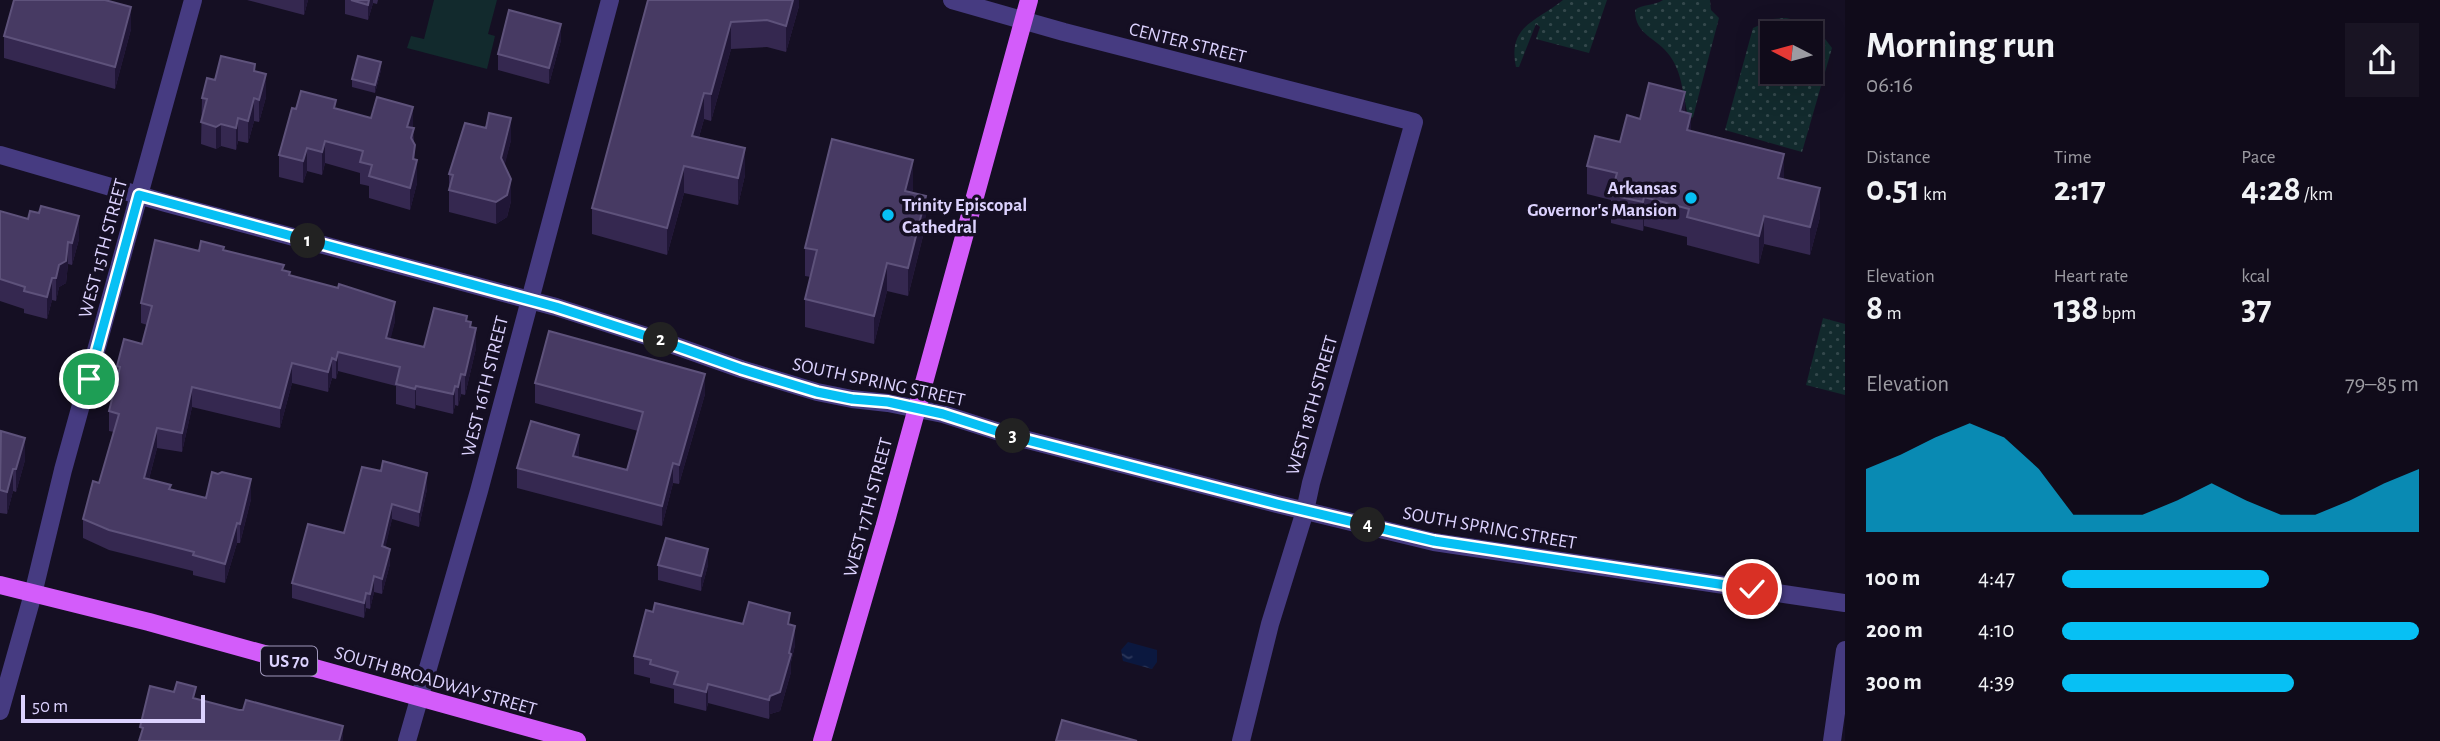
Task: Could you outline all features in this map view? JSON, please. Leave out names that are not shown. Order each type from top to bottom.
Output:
[{"type":"main road","name":"WEST 17TH STREET","points":[[822,741],[886,521],[1029,0]]},
{"type":"main road","name":"SOUTH BROADWAY STREET","points":[[0,585],[149,622],[577,741]]},
{"type":"street","name":"WEST 15TH STREET","points":[[0,711],[33,594],[63,470],[193,0]]},
{"type":"street","name":"WEST 16TH STREET","points":[[407,741],[479,491],[528,299],[610,0]]},
{"type":"street","name":"CENTER STREET","points":[[952,0],[1414,122]]},
{"type":"street","name":"WEST 18TH STREET","points":[[1241,741],[1270,624],[1305,511],[1314,470],[1414,122]]},
{"type":"street","name":"SOUTH SPRING STREET","points":[[0,155],[528,299],[817,392],[888,402],[943,414],[1012,436],[1305,511],[1447,544],[1845,603]]},
{"type":"street","points":[[1832,741],[1845,650]]},
{"type":"green space","points":[[434,0],[497,0],[488,34],[495,36],[487,69],[407,48],[411,36],[424,39]]},
{"type":"green space","points":[[1563,0],[1607,0],[1589,53],[1536,39],[1540,27],[1536,24],[1519,67],[1516,67],[1514,53],[1520,33]]},
{"type":"green space","points":[[1663,0],[1710,0],[1711,10],[1719,18],[1693,117],[1689,119],[1674,63],[1665,50],[1643,31],[1636,19],[1635,10]]},
{"type":"green space","points":[[1786,18],[1799,21],[1769,21]]},
{"type":"green space","points":[[1760,25],[1760,84],[1822,84],[1802,152],[1725,130],[1753,28]]},
{"type":"green space","points":[[1824,38],[1832,48],[1824,76]]},
{"type":"green space","points":[[1823,318],[1845,324],[1845,395],[1806,385]]},
{"type":"water","points":[[1128,642],[1157,650],[1157,662],[1152,669],[1123,661],[1121,650]]},
{"type":"building","points":[[14,0],[105,0],[131,7],[115,67],[4,36]]},
{"type":"building","points":[[351,0],[369,0],[368,5]]},
{"type":"building","points":[[648,0],[793,0],[786,26],[767,20],[731,22],[711,94],[704,93],[692,136],[745,148],[738,178],[684,166],[667,228],[592,208]]},
{"type":"building","points":[[509,10],[561,24],[549,68],[498,54]]},
{"type":"building","points":[[221,56],[255,64],[254,71],[266,74],[259,100],[254,98],[248,121],[238,118],[236,128],[221,124],[216,127],[201,122],[207,99],[202,98],[207,78],[215,80]]},
{"type":"building","points":[[358,56],[381,62],[375,85],[352,79]]},
{"type":"building","points":[[1649,83],[1685,92],[1680,111],[1691,114],[1687,130],[1784,154],[1778,178],[1820,188],[1810,227],[1764,216],[1759,236],[1687,217],[1689,209],[1644,197],[1643,202],[1611,195],[1617,173],[1587,166],[1595,136],[1620,142],[1627,115],[1640,119]]},
{"type":"building","points":[[301,91],[336,100],[334,108],[371,118],[377,97],[413,107],[407,127],[414,128],[411,138],[415,145],[413,159],[417,160],[410,188],[369,176],[372,165],[360,162],[363,151],[325,141],[322,152],[307,148],[303,161],[279,155],[292,108],[296,109]]},
{"type":"building","points":[[489,113],[511,118],[501,158],[511,179],[507,195],[496,202],[449,190],[453,175],[449,174],[465,123],[486,128]]},
{"type":"building","points":[[832,139],[913,160],[905,191],[926,196],[908,268],[887,263],[874,316],[805,299],[817,250],[805,248]]},
{"type":"building","points":[[41,206],[79,216],[72,243],[68,242],[66,261],[59,265],[56,278],[52,278],[47,297],[24,291],[25,287],[0,279],[0,211],[28,219],[30,211],[39,213]]},
{"type":"building","points":[[155,240],[199,251],[201,241],[224,247],[223,250],[284,265],[282,270],[290,272],[289,275],[338,288],[339,284],[395,302],[386,338],[424,347],[434,308],[467,316],[466,321],[471,322],[470,327],[476,328],[465,375],[461,374],[453,394],[416,386],[415,389],[396,384],[400,367],[338,352],[336,360],[332,358],[328,372],[292,363],[280,408],[192,387],[182,433],[157,428],[144,478],[171,485],[169,489],[206,498],[212,472],[251,479],[240,524],[237,523],[225,564],[193,555],[194,552],[109,530],[83,519],[93,481],[99,483],[119,414],[109,411],[124,339],[142,344],[152,306],[141,303]]},
{"type":"building","points":[[549,331],[705,374],[679,465],[673,463],[662,506],[517,468],[531,421],[579,435],[573,456],[627,470],[643,412],[535,383]]},
{"type":"building","points":[[1,431],[25,438],[7,492],[0,490]]},
{"type":"building","points":[[383,461],[427,473],[419,512],[392,504],[382,546],[390,549],[382,579],[374,576],[370,594],[366,593],[364,603],[292,583],[308,524],[344,533],[362,467],[381,471]]},
{"type":"building","points":[[666,538],[708,549],[701,576],[658,565]]},
{"type":"building","points":[[749,602],[790,613],[788,624],[795,626],[789,653],[791,654],[780,692],[770,696],[769,700],[708,684],[706,692],[674,684],[678,672],[634,656],[646,610],[653,612],[655,603],[743,624]]},
{"type":"building","points":[[177,682],[196,687],[193,698],[239,710],[243,710],[246,700],[343,726],[339,741],[139,741],[150,686],[174,692]]},
{"type":"building","points":[[1062,720],[1137,741],[1056,741]]},
{"type":"place","name":"Arkansas Governor's Mansion","points":[[1691,198]]},
{"type":"place","name":"Trinity Episcopal Cathedral","points":[[888,215]]},
{"type":"route","points":[[89,379],[139,195],[556,307],[817,392],[888,402],[943,414],[1012,436],[1434,541],[1752,589]]}]
